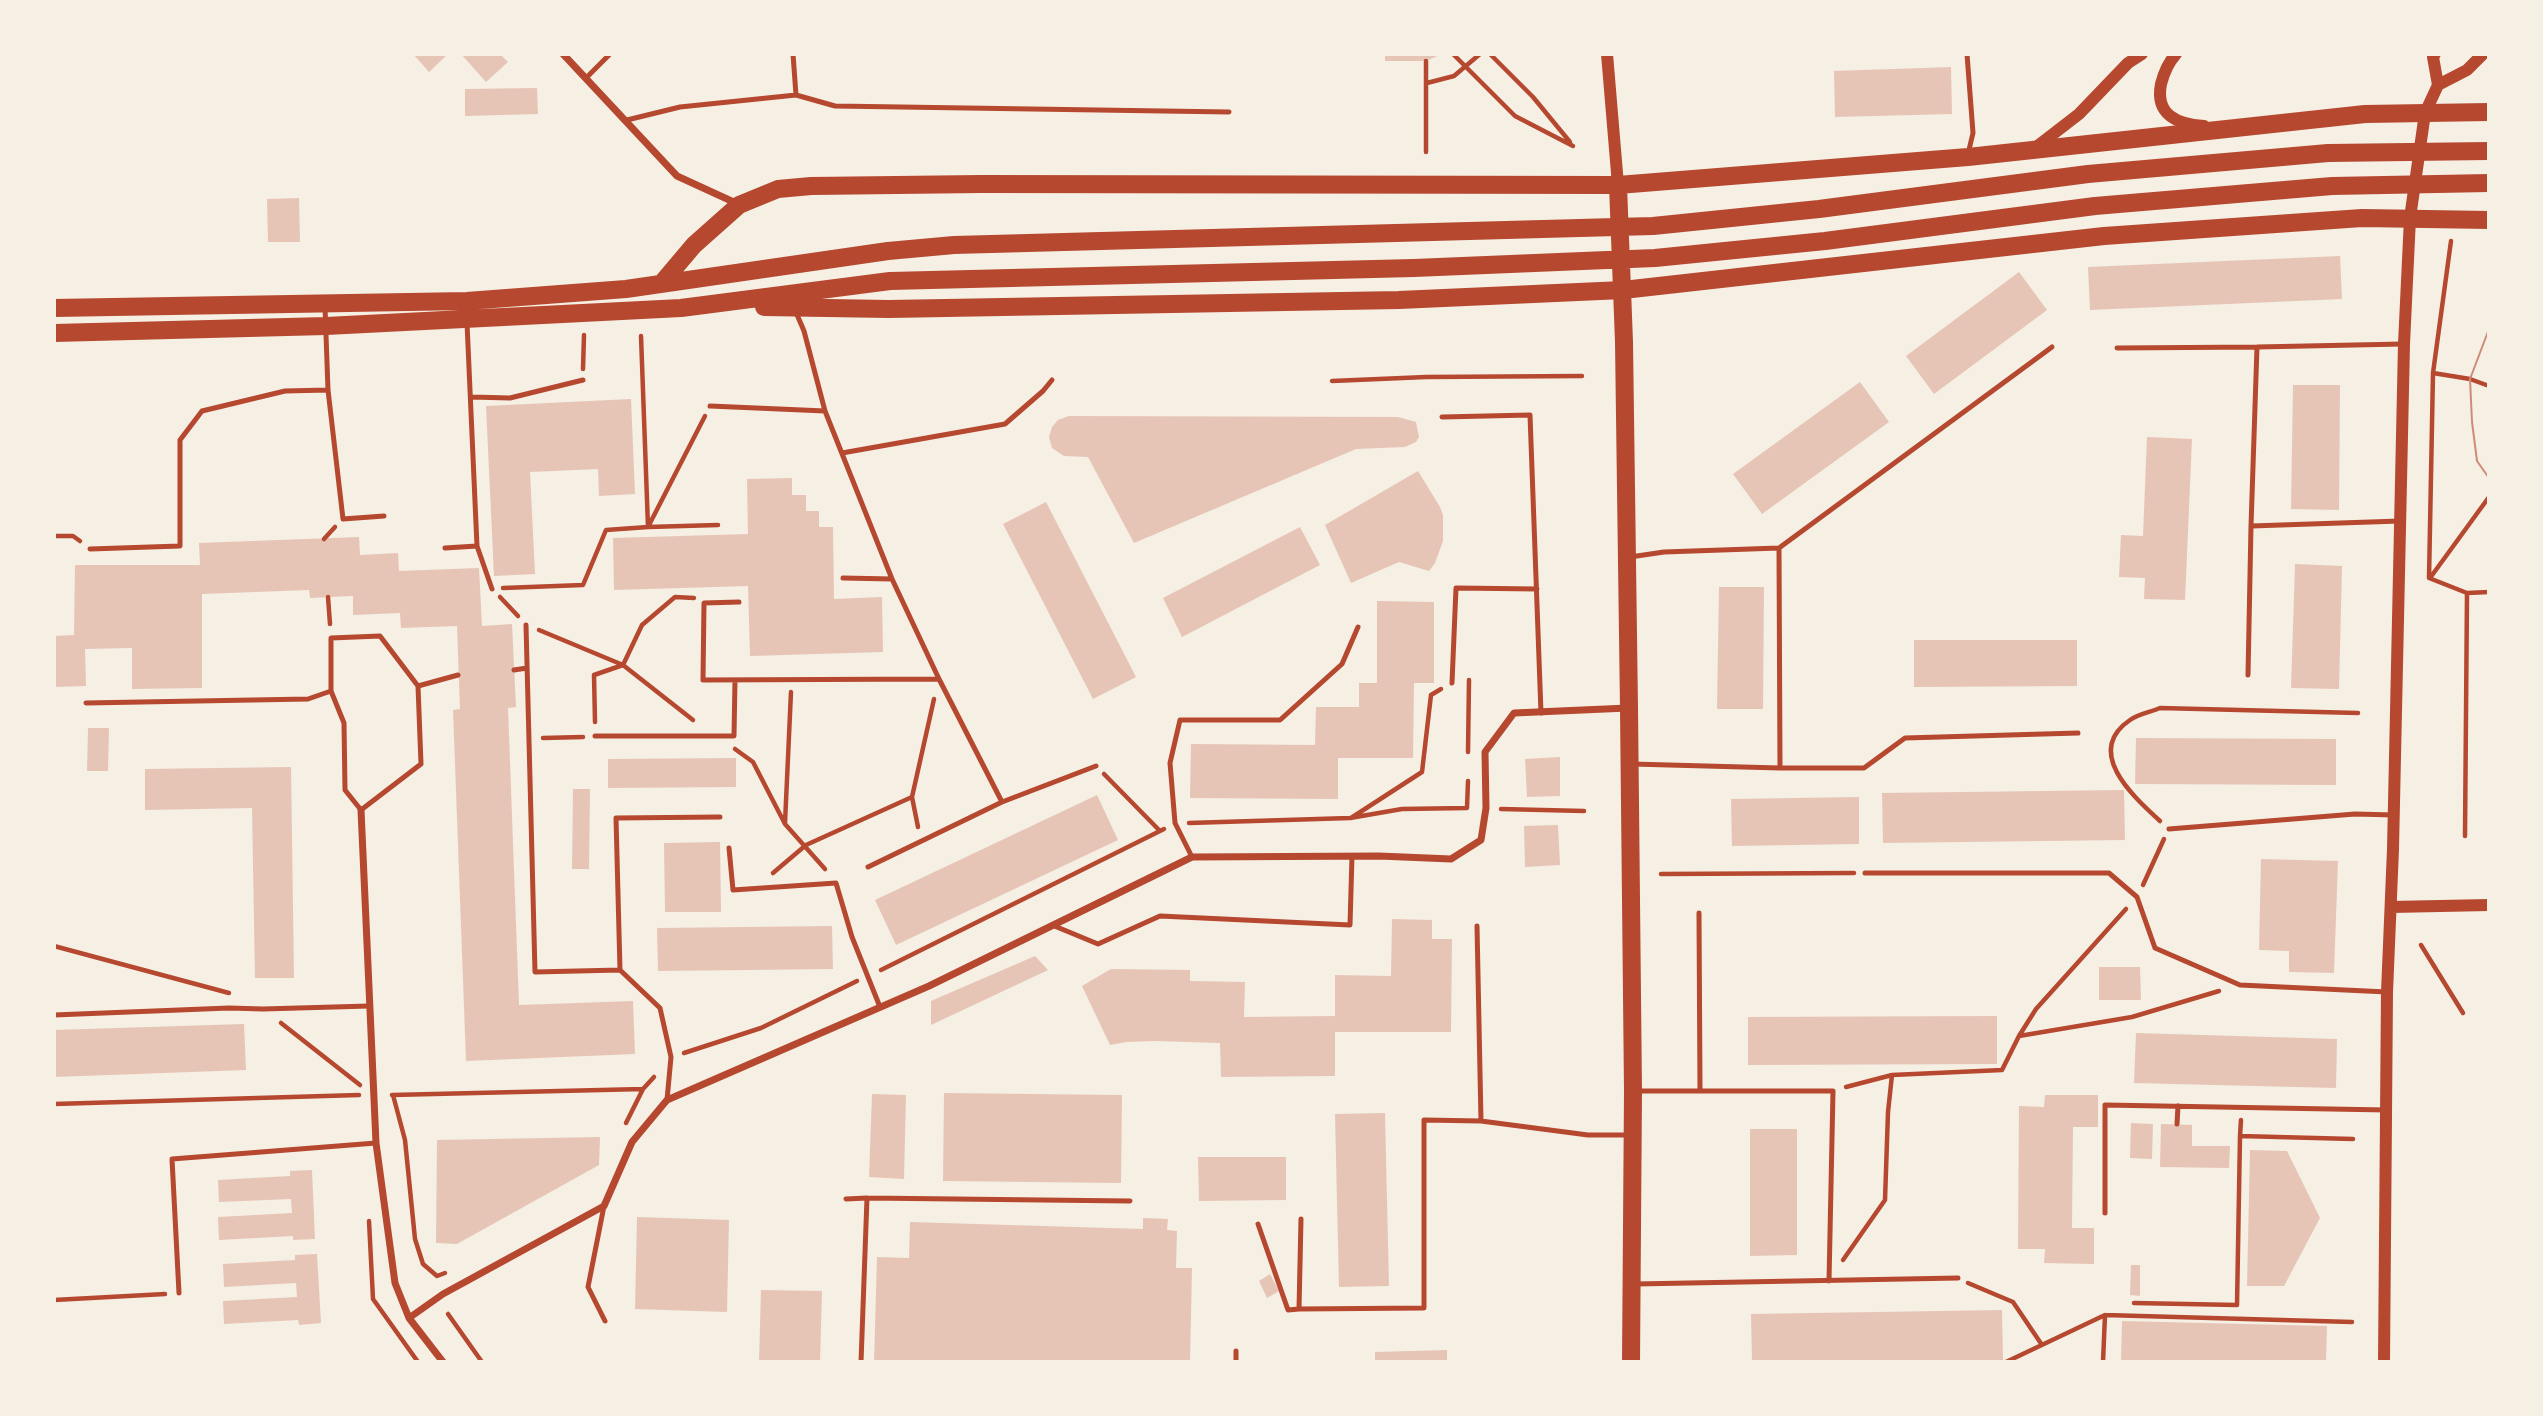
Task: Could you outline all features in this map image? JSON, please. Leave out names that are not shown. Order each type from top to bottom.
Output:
[{"type":"main road","points":[[661,284],[694,245],[739,205],[778,189],[811,186],[981,184],[1618,185],[1968,157],[2365,114],[2489,112]]},
{"type":"main road","points":[[54,308],[467,301],[661,284],[888,251],[1042,241],[1653,226],[1819,209],[2088,174],[2328,153],[2489,151]]},
{"type":"main road","points":[[681,308],[890,281],[1414,268],[1655,258],[1825,241],[2095,206],[2332,186],[2489,183]]},
{"type":"main road","points":[[1618,185],[1623,290],[1629,708],[1633,1091],[1631,1362]]},
{"type":"main road","points":[[54,333],[326,327],[681,308],[888,310],[1399,300],[1623,290],[2104,236],[2362,218],[2489,220]]},
{"type":"street","points":[[563,54],[677,176],[739,205]]},
{"type":"street","points":[[1607,54],[1618,185]]},
{"type":"street","points":[[2034,149],[2079,114],[2128,63],[2142,54]]},
{"type":"street","points":[[2176,54],[2165,70],[2160,94],[2161,107],[2172,118],[2189,125],[2222,128]]},
{"type":"street","points":[[2384,1362],[2387,992],[2394,815],[2404,344],[2410,218],[2425,113],[2438,85],[2433,58],[2435,54]]},
{"type":"street","points":[[2438,85],[2467,70],[2483,54]]},
{"type":"street","points":[[409,1318],[443,1294],[604,1206],[632,1142],[667,1100],[929,986],[1192,856],[1451,859],[1481,840],[1486,808],[1485,752],[1514,713],[1629,708]]},
{"type":"street","points":[[361,810],[372,1095],[376,1143],[396,1283],[409,1318],[443,1362]]},
{"type":"street","points":[[2391,907],[2489,905]]},
{"type":"lane","points":[[586,78],[611,54]]},
{"type":"lane","points":[[793,54],[796,95]]},
{"type":"lane","points":[[1967,54],[1973,133],[1968,157]]},
{"type":"lane","points":[[627,120],[680,107],[796,95],[835,106],[1229,112]]},
{"type":"lane","points":[[324,304],[327,390],[343,519],[384,516]]},
{"type":"lane","points":[[793,307],[804,331],[825,411],[892,579],[1002,802]]},
{"type":"lane","points":[[467,320],[477,546],[492,589]]},
{"type":"lane","points":[[2117,348],[2404,344]]},
{"type":"lane","points":[[1627,558],[1664,552],[1779,548],[2052,347]]},
{"type":"lane","points":[[2248,675],[2257,347]]},
{"type":"lane","points":[[471,397],[510,398],[583,380]]},
{"type":"lane","points":[[842,453],[1006,424],[1044,391],[1052,380]]},
{"type":"lane","points":[[90,549],[180,546],[180,440],[202,411],[285,391],[327,390]]},
{"type":"lane","points":[[710,406],[825,411]]},
{"type":"lane","points":[[1442,417],[1530,415],[1541,712]]},
{"type":"lane","points":[[2251,526],[2400,521]]},
{"type":"lane","points":[[445,548],[477,546]]},
{"type":"lane","points":[[1779,548],[1780,768]]},
{"type":"lane","points":[[843,578],[892,579]]},
{"type":"lane","points":[[1452,682],[1456,588],[1537,589]]},
{"type":"lane","points":[[739,602],[704,603],[703,680],[939,679]]},
{"type":"lane","points":[[526,625],[535,972],[620,970],[660,1007],[671,1057],[667,1100]]},
{"type":"lane","points":[[1192,856],[1175,823],[1170,763],[1180,720],[1280,720],[1342,664],[1357,627]]},
{"type":"lane","points":[[380,636],[418,686],[421,764],[361,810],[345,790],[344,723],[331,691],[331,638],[380,636]]},
{"type":"lane","points":[[514,670],[527,668]]},
{"type":"lane","points":[[418,686],[458,675]]},
{"type":"lane","points":[[595,736],[734,736],[735,680]]},
{"type":"lane","points":[[86,703],[308,699],[331,691]]},
{"type":"lane","points":[[1629,764],[1864,768],[1905,738],[2078,733]]},
{"type":"lane","points":[[867,867],[1002,802],[1096,766]]},
{"type":"lane","points":[[2169,829],[2355,814],[2394,815]]},
{"type":"lane","points":[[620,970],[617,818],[720,817]]},
{"type":"lane","points":[[729,848],[733,890],[836,883],[852,937],[880,1007]]},
{"type":"lane","points":[[1052,925],[1098,944],[1160,916],[1350,925],[1352,856]]},
{"type":"lane","points":[[1865,873],[2109,873],[2137,897],[2155,948],[2239,985],[2387,992]]},
{"type":"lane","points":[[1699,913],[1700,1091]]},
{"type":"lane","points":[[1477,926],[1481,1121]]},
{"type":"lane","points":[[54,1015],[369,1006]]},
{"type":"lane","points":[[1633,1091],[1832,1090],[1829,1281]]},
{"type":"lane","points":[[2105,1213],[2105,1105],[2387,1110]]},
{"type":"lane","points":[[2177,1124],[2178,1105]]},
{"type":"lane","points":[[1258,1224],[1288,1310],[1424,1308],[1424,1120],[1481,1121],[1588,1135],[1632,1135]]},
{"type":"lane","points":[[179,1293],[172,1159],[376,1143]]},
{"type":"lane","points":[[861,1362],[867,1198]]},
{"type":"lane","points":[[846,1199],[1130,1201]]},
{"type":"lane","points":[[604,1206],[588,1287],[606,1321]]},
{"type":"lane","points":[[1299,1309],[1301,1219]]},
{"type":"lane","points":[[1632,1284],[1958,1278]]},
{"type":"lane","points":[[1236,1351],[1236,1362]]},
{"type":"path","points":[[1453,54],[1515,116],[1573,146],[1532,97],[1490,54]]},
{"type":"path","points":[[1427,83],[1448,79],[1466,68],[1480,54]]},
{"type":"path","points":[[1426,61],[1426,152]]},
{"type":"path","points":[[2429,578],[2433,373],[2449,241]]},
{"type":"path","points":[[583,380],[584,335]]},
{"type":"path","points":[[640,336],[648,527]]},
{"type":"path","points":[[2433,373],[2470,379],[2489,386]]},
{"type":"path","points":[[1332,381],[1426,377],[1582,376]]},
{"type":"path","points":[[648,527],[710,406]]},
{"type":"path","points":[[2429,578],[2489,497]]},
{"type":"path","points":[[492,589],[583,585],[606,530],[718,525]]},
{"type":"path","points":[[54,536],[73,536],[90,549]]},
{"type":"path","points":[[2429,578],[2466,593],[2489,592]]},
{"type":"path","points":[[2465,835],[2466,593]]},
{"type":"path","points":[[328,597],[331,638]]},
{"type":"path","points":[[529,739],[595,736],[594,675],[623,665],[642,625],[675,597],[694,598],[704,603]]},
{"type":"path","points":[[921,842],[912,797],[939,679]]},
{"type":"path","points":[[785,824],[792,680]]},
{"type":"path","points":[[1350,818],[1422,772],[1431,695],[1452,682]]},
{"type":"path","points":[[1832,1090],[1892,1075],[2002,1070],[2036,1009],[2137,897],[2169,829],[2126,789],[2116,772],[2111,756],[2113,738],[2130,720],[2160,708],[2358,713]]},
{"type":"path","points":[[1096,766],[1160,831]]},
{"type":"path","points":[[753,889],[806,845],[912,797]]},
{"type":"path","points":[[1467,808],[1584,811]]},
{"type":"path","points":[[1661,874],[1865,873]]},
{"type":"path","points":[[2421,945],[2463,1013]]},
{"type":"path","points":[[761,1028],[851,985]]},
{"type":"path","points":[[2019,1036],[2132,1017],[2239,985]]},
{"type":"path","points":[[1829,1281],[1885,1200],[1892,1075]]},
{"type":"path","points":[[54,1104],[643,1089]]},
{"type":"path","points":[[393,1095],[405,1140],[415,1239],[423,1264],[438,1276]]},
{"type":"path","points":[[2134,1303],[2237,1305],[2241,1136],[2353,1139]]},
{"type":"path","points":[[1958,1278],[2013,1302],[2042,1345]]},
{"type":"path","points":[[54,1300],[179,1293]]},
{"type":"path","points":[[448,1314],[482,1362]]},
{"type":"path","points":[[2103,1362],[2105,1315]]},
{"type":"path","points":[[2006,1362],[2105,1315],[2352,1322]]},
{"type":"building","points":[[413,54],[448,54],[429,72]]},
{"type":"building","points":[[461,54],[500,54],[508,62],[486,82]]},
{"type":"building","points":[[1385,54],[1442,54],[1426,61],[1385,61]]},
{"type":"building","points":[[1951,67],[1952,114],[1835,117],[1834,71]]},
{"type":"building","points":[[537,88],[538,114],[465,116],[465,89]]},
{"type":"building","points":[[299,198],[300,242],[268,242],[267,199]]},
{"type":"building","points":[[2340,256],[2342,299],[2090,310],[2088,267]]},
{"type":"building","points":[[2019,272],[2047,310],[1934,394],[1906,356]]},
{"type":"building","points":[[1860,382],[1889,422],[1762,514],[1733,474]]},
{"type":"building","points":[[2293,385],[2340,385],[2339,510],[2291,509]]},
{"type":"building","points":[[631,399],[635,494],[599,496],[598,469],[530,472],[535,574],[494,576],[486,406]]},
{"type":"building","points":[[1069,416],[1398,417],[1416,422],[1419,437],[1416,442],[1405,447],[1356,449],[1134,543],[1088,457],[1064,456],[1052,448],[1049,437],[1052,427],[1058,420]]},
{"type":"building","points":[[2147,437],[2192,439],[2185,600],[2144,599],[2145,578],[2119,577],[2121,535],[2143,536]]},
{"type":"building","points":[[1418,471],[1443,515],[1443,541],[1435,563],[1429,571],[1399,562],[1351,583],[1325,525]]},
{"type":"building","points":[[792,478],[792,495],[806,495],[806,511],[819,511],[819,527],[833,527],[834,599],[882,597],[883,652],[750,656],[748,586],[614,590],[613,538],[748,534],[747,479]]},
{"type":"building","points":[[1046,502],[1136,677],[1093,699],[1003,524]]},
{"type":"building","points":[[1300,527],[1320,565],[1182,637],[1163,598]]},
{"type":"building","points":[[359,537],[360,555],[398,553],[399,571],[479,568],[482,626],[512,624],[516,707],[508,708],[519,1005],[633,1001],[635,1054],[466,1061],[453,710],[460,709],[457,626],[401,628],[400,613],[353,615],[353,596],[310,598],[309,590],[202,594],[202,688],[132,689],[132,648],[85,649],[86,686],[54,687],[54,636],[74,635],[75,565],[200,565],[199,543]]},
{"type":"building","points":[[2295,564],[2342,566],[2339,689],[2291,688]]},
{"type":"building","points":[[1719,587],[1764,587],[1763,709],[1717,709]]},
{"type":"building","points":[[1377,601],[1434,602],[1434,683],[1414,683],[1413,758],[1338,758],[1338,799],[1190,798],[1191,744],[1315,745],[1316,707],[1359,707],[1359,683],[1377,683]]},
{"type":"building","points":[[1914,640],[2077,640],[2077,686],[1914,687]]},
{"type":"building","points":[[88,728],[109,728],[108,771],[87,771]]},
{"type":"building","points":[[2136,738],[2336,739],[2336,785],[2135,784]]},
{"type":"building","points":[[1560,757],[1560,796],[1527,797],[1525,759]]},
{"type":"building","points":[[736,758],[736,787],[608,788],[608,759]]},
{"type":"building","points":[[291,767],[294,978],[255,978],[252,808],[145,810],[145,769]]},
{"type":"building","points":[[573,789],[590,789],[589,869],[572,869]]},
{"type":"building","points":[[2124,790],[2125,840],[1883,843],[1882,793]]},
{"type":"building","points":[[1097,795],[1118,840],[896,945],[875,900]]},
{"type":"building","points":[[1859,797],[1859,844],[1732,846],[1731,799]]},
{"type":"building","points":[[1558,825],[1560,865],[1525,867],[1524,826]]},
{"type":"building","points":[[720,842],[721,912],[665,912],[664,843]]},
{"type":"building","points":[[2261,859],[2338,861],[2334,973],[2289,972],[2289,951],[2259,950]]},
{"type":"building","points":[[1392,919],[1432,920],[1432,939],[1452,939],[1451,1032],[1335,1032],[1335,1076],[1221,1077],[1220,1043],[1155,1041],[1110,1045],[1082,986],[1111,969],[1190,970],[1190,981],[1245,982],[1244,1017],[1335,1016],[1335,975],[1391,976]]},
{"type":"building","points":[[832,926],[833,969],[658,971],[657,928]]},
{"type":"building","points":[[1035,956],[1048,970],[931,1025],[931,1001]]},
{"type":"building","points":[[2099,967],[2140,967],[2141,1000],[2099,1000]]},
{"type":"building","points":[[1997,1016],[1997,1064],[1748,1065],[1748,1017]]},
{"type":"building","points":[[244,1024],[246,1070],[54,1077],[54,1030]]},
{"type":"building","points":[[2136,1033],[2337,1039],[2336,1088],[2134,1083]]},
{"type":"building","points":[[944,1093],[1122,1095],[1121,1183],[943,1181]]},
{"type":"building","points":[[872,1094],[906,1095],[904,1179],[869,1177]]},
{"type":"building","points":[[2045,1095],[2098,1095],[2098,1127],[2073,1127],[2072,1228],[2094,1228],[2094,1264],[2044,1263],[2045,1249],[2018,1249],[2019,1106],[2044,1107]]},
{"type":"building","points":[[1385,1113],[1389,1286],[1339,1287],[1335,1114]]},
{"type":"building","points":[[2131,1123],[2153,1124],[2152,1159],[2130,1158]]},
{"type":"building","points":[[2161,1124],[2192,1125],[2192,1146],[2230,1146],[2229,1168],[2160,1167]]},
{"type":"building","points":[[1750,1129],[1797,1129],[1797,1255],[1750,1256]]},
{"type":"building","points":[[600,1137],[599,1165],[457,1244],[436,1243],[437,1140]]},
{"type":"building","points":[[2250,1150],[2287,1151],[2320,1218],[2284,1286],[2247,1286]]},
{"type":"building","points":[[1198,1157],[1286,1157],[1286,1200],[1199,1201]]},
{"type":"building","points":[[312,1170],[315,1239],[293,1240],[293,1236],[219,1240],[218,1217],[292,1213],[291,1199],[219,1202],[218,1180],[290,1176],[290,1171]]},
{"type":"building","points":[[637,1217],[729,1220],[727,1312],[635,1309]]},
{"type":"building","points":[[1143,1218],[1168,1219],[1167,1230],[1177,1231],[1176,1268],[1192,1268],[1190,1362],[874,1362],[877,1257],[909,1258],[910,1222],[1143,1229]]},
{"type":"building","points":[[317,1254],[321,1323],[299,1325],[298,1320],[224,1324],[223,1301],[297,1297],[296,1283],[224,1287],[223,1264],[295,1260],[295,1255]]},
{"type":"building","points":[[2131,1265],[2140,1265],[2140,1296],[2130,1295]]},
{"type":"building","points":[[1270,1274],[1279,1291],[1267,1298],[1259,1281]]},
{"type":"building","points":[[761,1290],[822,1291],[820,1362],[759,1362]]},
{"type":"building","points":[[2002,1310],[2003,1361],[1752,1362],[1751,1314]]},
{"type":"building","points":[[2122,1321],[2327,1326],[2326,1362],[2121,1362]]},
{"type":"building","points":[[1447,1350],[1447,1362],[1375,1362],[1375,1352]]},
{"type":"tram line","points":[[2489,329],[2470,379],[2477,461],[2489,478]]}]
